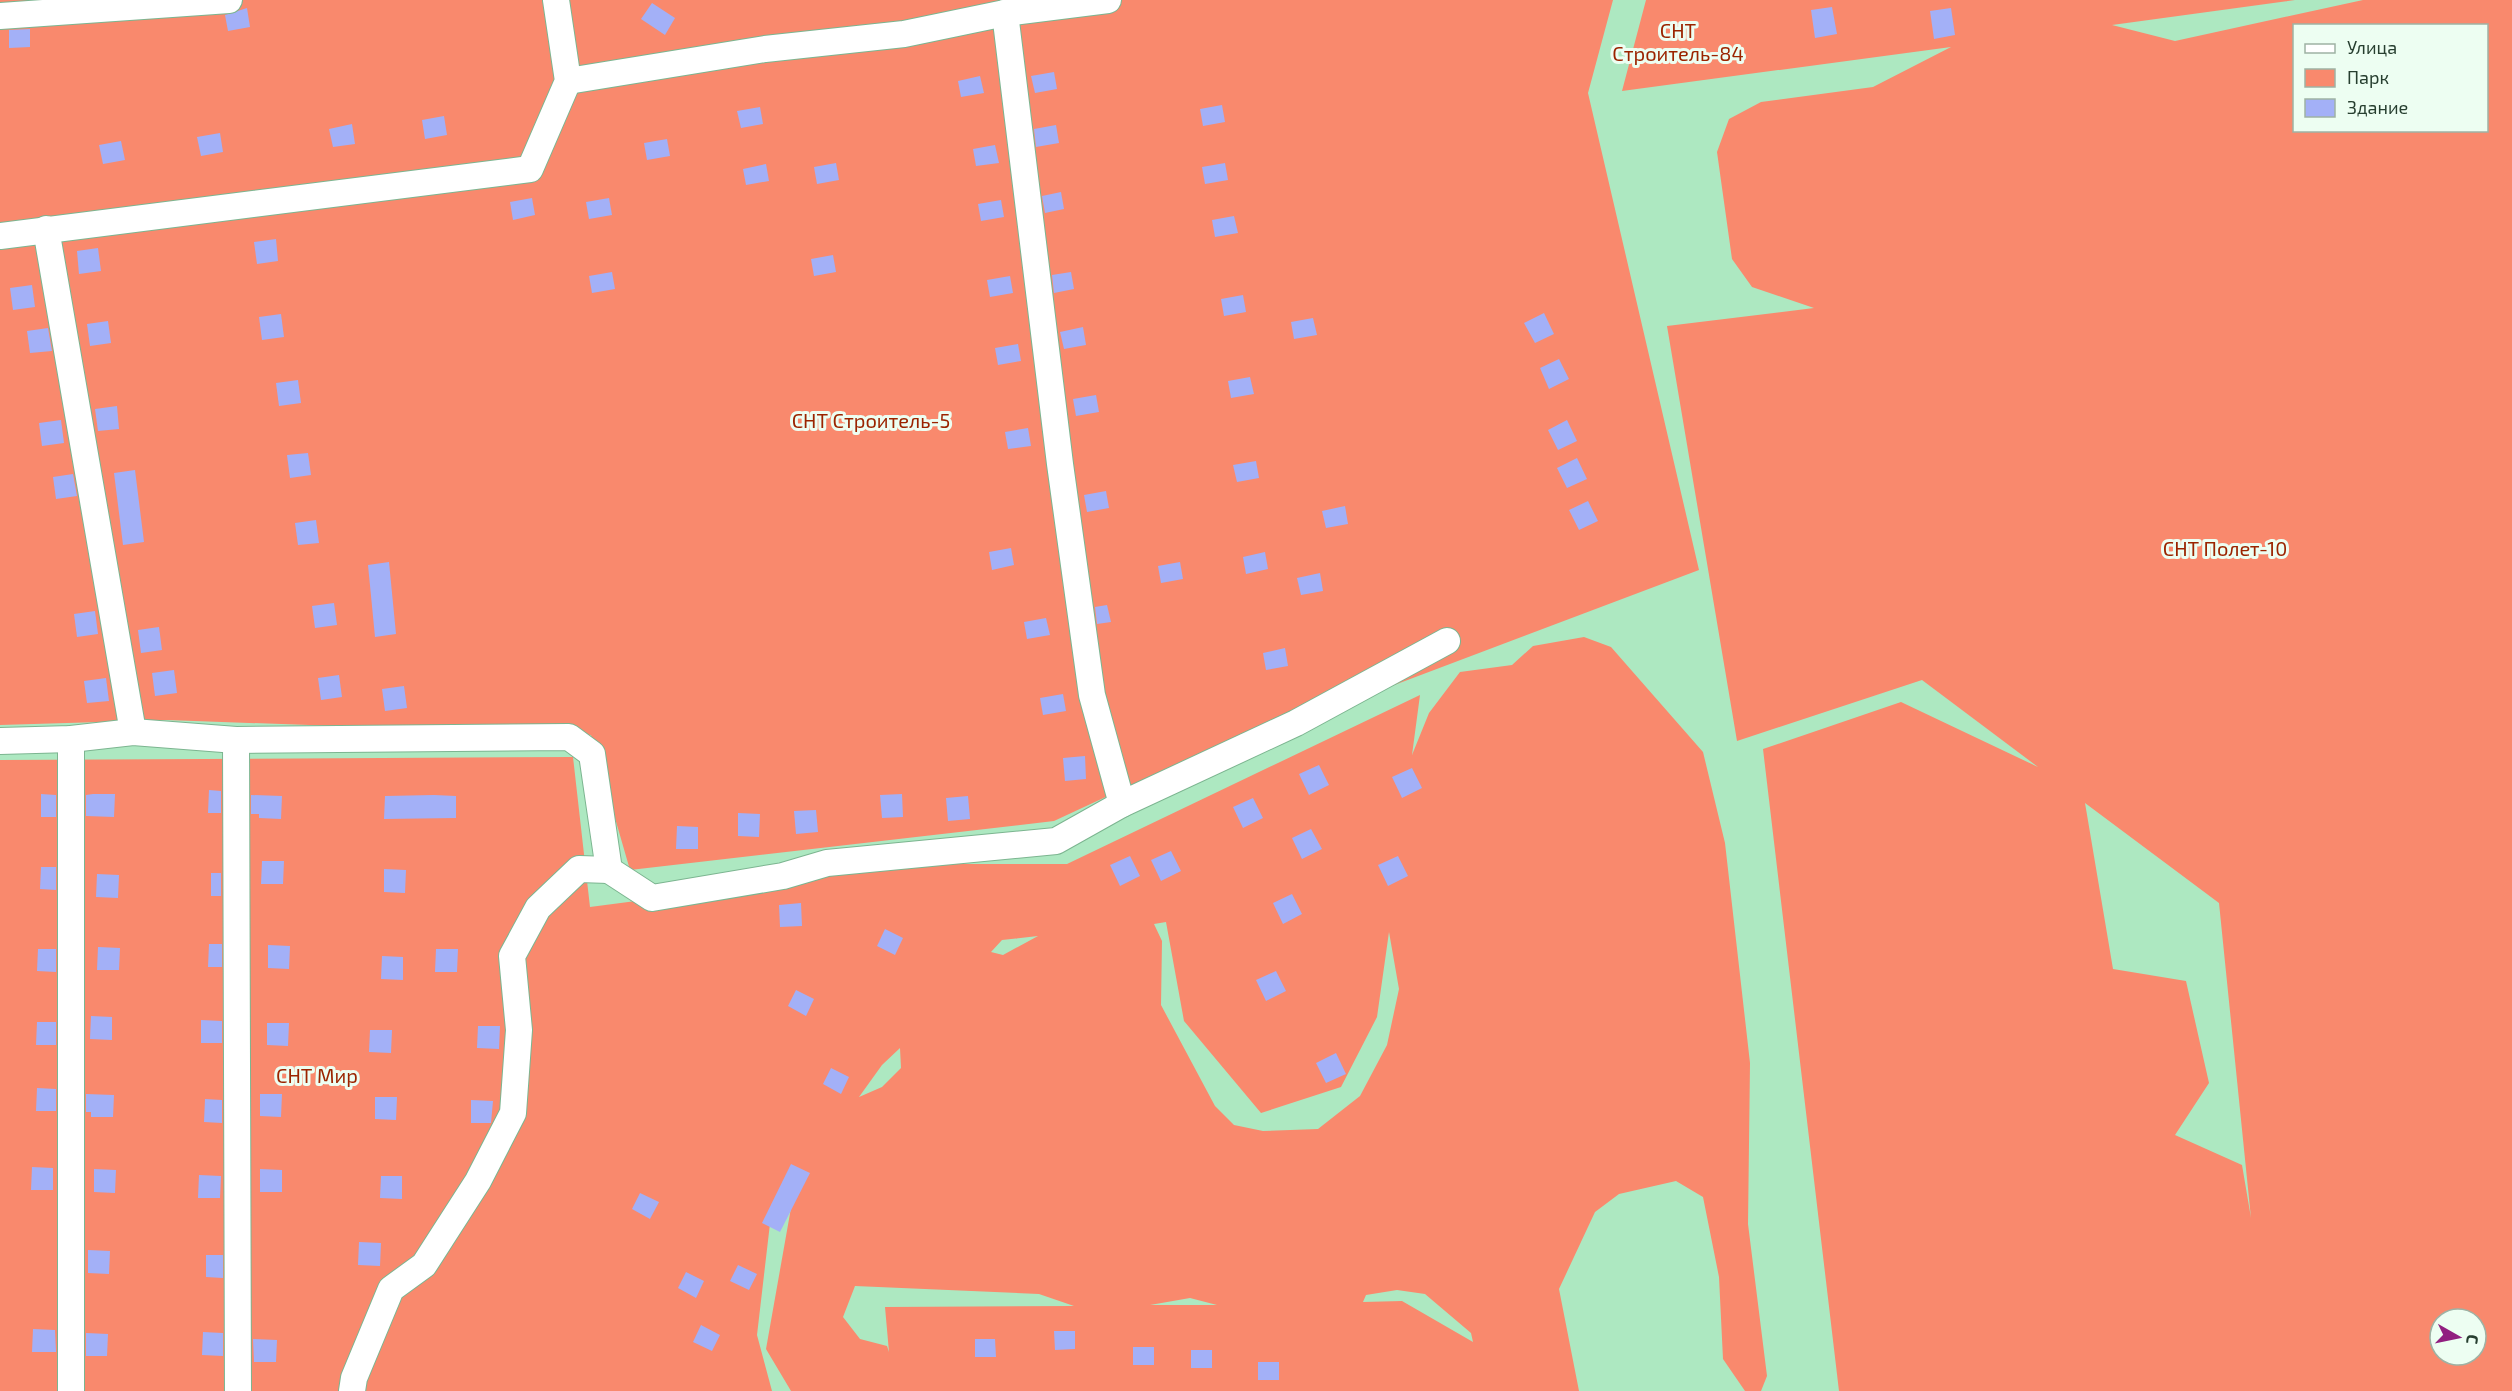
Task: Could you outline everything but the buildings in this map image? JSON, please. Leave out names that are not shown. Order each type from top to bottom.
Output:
[{"type":"street","points":[[0,16],[229,0]]},
{"type":"street","points":[[0,236],[530,169],[568,81],[556,0]]},
{"type":"street","points":[[568,81],[765,49],[904,34],[1005,14],[1108,0]]},
{"type":"street","points":[[1005,14],[1060,464],[1092,695],[1122,804]]},
{"type":"street","points":[[46,229],[133,732]]},
{"type":"street","points":[[352,1391],[354,1378],[391,1289],[424,1265],[478,1181],[513,1113],[519,1029],[512,956],[538,908],[579,869],[609,870],[652,898],[783,876],[827,863],[1056,841],[1122,804],[1296,723],[1447,640]]},
{"type":"street","points":[[0,741],[71,739],[133,732],[236,740],[570,737],[592,753],[609,870]]},
{"type":"street","points":[[71,739],[71,1391]]},
{"type":"street","points":[[236,740],[238,1391]]},
{"type":"green space","name":"СНТ Строитель-5","points":[[0,0],[1613,0],[1588,93],[1699,570],[1140,781],[1054,821],[630,870],[591,735],[167,720],[0,725]]},
{"type":"green space","points":[[1646,0],[2295,0],[2112,25],[2175,41],[2363,0],[2512,0],[2512,1391],[1839,1391],[1763,749],[1901,702],[2038,767],[1922,680],[1737,741],[1667,326],[1814,308],[1752,287],[1732,259],[1717,152],[1729,119],[1761,102],[1873,87],[1951,47],[1622,91]],"holes":[[[2085,803],[2219,903],[2251,1218],[2242,1165],[2175,1135],[2209,1083],[2186,981],[2113,969]]]},
{"type":"green space","name":"СНТ Мир","points":[[1584,637],[1611,647],[1703,752],[1725,843],[1750,1063],[1748,1224],[1767,1376],[1761,1391],[1745,1391],[1723,1359],[1719,1277],[1703,1197],[1676,1181],[1619,1194],[1595,1212],[1559,1289],[1579,1391],[791,1391],[766,1349],[794,1191],[771,1215],[757,1335],[772,1391],[0,1391],[0,760],[573,757],[590,907],[920,864],[1067,864],[1420,695],[1412,755],[1429,713],[1460,672],[1512,665],[1533,646]],"holes":[[[1166,922],[1184,1021],[1261,1113],[1341,1087],[1377,1017],[1389,932],[1399,989],[1387,1045],[1360,1096],[1318,1129],[1263,1131],[1234,1125],[1215,1106],[1161,1005],[1162,941],[1154,924]],[[1038,936],[1003,955],[991,952],[1002,940]],[[900,1048],[901,1068],[882,1087],[859,1097],[882,1065]],[[855,1286],[1039,1294],[1074,1306],[885,1307],[889,1352],[887,1346],[860,1339],[843,1317]],[[1397,1290],[1425,1294],[1471,1333],[1473,1342],[1402,1301],[1363,1302],[1366,1295]],[[1190,1298],[1217,1305],[1150,1305]]]},
{"type":"park label","name":"СНТ Строитель-84","points":[[1678,42]]},
{"type":"park label","name":"СНТ Полет-10","points":[[2225,548]]}]
